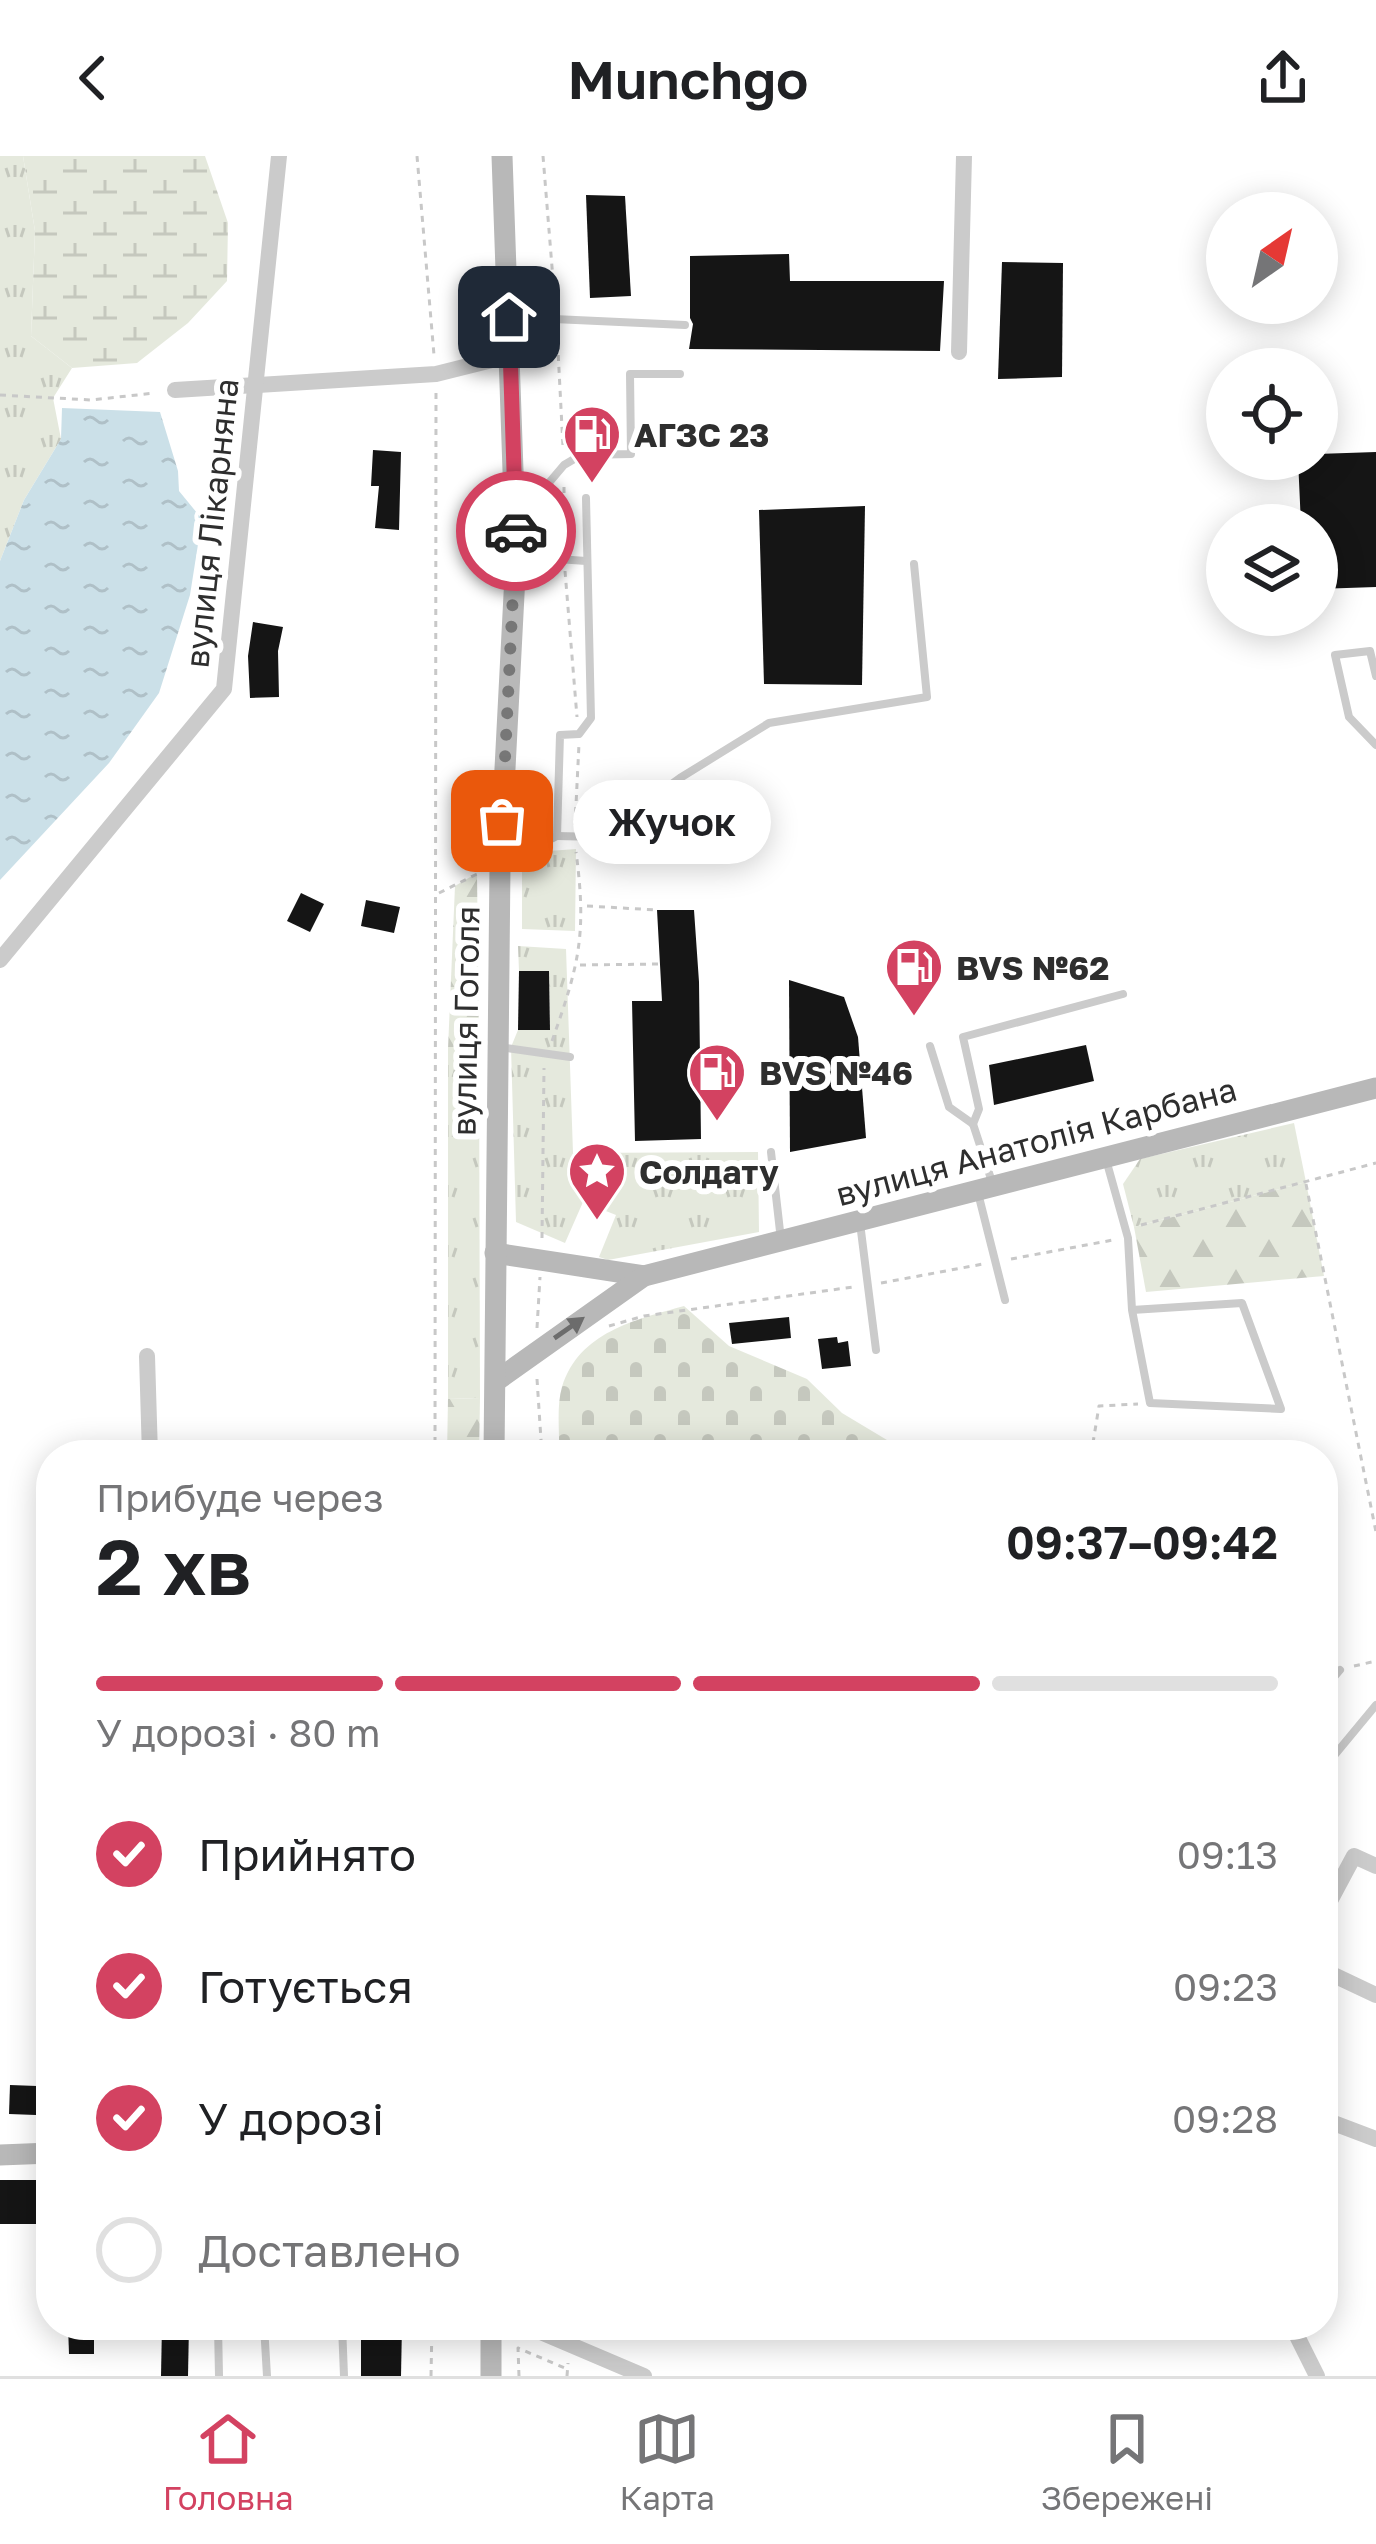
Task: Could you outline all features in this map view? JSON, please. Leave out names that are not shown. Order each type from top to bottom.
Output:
[{"type":"street","name":"вулиця Лікарняна","points":[[0,960],[224,689],[279,156]]},
{"type":"street","name":"вулиця Гоголя","points":[[494,1440],[500,865],[517,556],[502,156]]},
{"type":"street","points":[[959,352],[964,156]]},
{"type":"street","points":[[175,390],[436,374],[508,356]]},
{"type":"street","name":"вулиця Анатолія Карбана","points":[[644,1276],[1376,1088]]},
{"type":"street","points":[[495,1253],[644,1276]]},
{"type":"street","points":[[496,1381],[644,1276]]},
{"type":"street","points":[[147,1355],[150,1440]]},
{"type":"street","points":[[1338,1886],[1354,1856],[1376,1867]]},
{"type":"street","points":[[1338,1977],[1376,1995]]},
{"type":"street","points":[[1338,2125],[1376,2139]]},
{"type":"street","points":[[0,2155],[36,2154]]},
{"type":"street","points":[[490,2376],[491,2340]]},
{"type":"street","points":[[559,2340],[644,2376]]},
{"type":"street","points":[[1300,2340],[1318,2376]]},
{"type":"lane","points":[[509,317],[685,325]]},
{"type":"lane","points":[[516,521],[563,464],[580,454],[631,454],[629,374],[680,374]]},
{"type":"lane","points":[[557,836],[560,735],[579,734],[591,718],[586,497]]},
{"type":"lane","points":[[517,556],[586,561]]},
{"type":"lane","points":[[500,865],[557,836],[598,837],[680,778],[769,723],[927,698],[914,564]]},
{"type":"lane","points":[[1376,676],[1370,651],[1335,655],[1349,717],[1376,745]]},
{"type":"lane","points":[[1005,1300],[973,1124],[979,1108],[962,1037],[1123,994]]},
{"type":"lane","points":[[498,1046],[570,1057]]},
{"type":"lane","points":[[930,1046],[949,1107],[973,1124]]},
{"type":"lane","points":[[771,1153],[781,1240]]},
{"type":"lane","points":[[1104,1156],[1128,1238],[1132,1310],[1150,1403],[1281,1408],[1242,1303],[1132,1310]]},
{"type":"lane","points":[[860,1222],[876,1350]]},
{"type":"lane","points":[[1338,1751],[1376,1705]]},
{"type":"lane","points":[[218,2340],[219,2376]]},
{"type":"lane","points":[[265,2340],[267,2376]]},
{"type":"lane","points":[[343,2340],[344,2376]]},
{"type":"path","points":[[417,156],[436,374],[436,1440]]},
{"type":"path","points":[[0,394],[92,400],[175,390]]},
{"type":"path","points":[[438,893],[500,865]]},
{"type":"path","points":[[584,906],[657,910]]},
{"type":"path","points":[[541,1440],[536,1352],[545,1203],[544,1066],[578,965],[660,964]]},
{"type":"path","points":[[606,1327],[644,1316],[868,1285],[1128,1238],[1134,1227],[1376,1163]]},
{"type":"path","points":[[1306,1182],[1376,1532]]},
{"type":"path","points":[[1093,1440],[1099,1406],[1150,1403]]},
{"type":"path","points":[[1340,1670],[1376,1661]]},
{"type":"path","points":[[431,2376],[432,2340]]},
{"type":"path","points":[[519,2376],[518,2348],[567,2369]]},
{"type":"green space","points":[[0,156],[23,156],[35,231],[31,336],[72,368],[53,398],[61,439],[24,500],[0,561]]},
{"type":"green space","points":[[23,156],[205,156],[228,223],[227,281],[188,323],[137,363],[72,368],[31,336],[35,231]]},
{"type":"green space","points":[[576,849],[575,931],[522,929],[522,853]]},
{"type":"green space","points":[[477,873],[479,1049],[448,1049],[455,886]]},
{"type":"green space","points":[[518,946],[566,949],[573,1153],[758,1152],[759,1232],[608,1260],[599,1257],[616,1215],[583,1202],[565,1243],[516,1222],[511,1047],[518,1030],[550,1029],[549,971],[519,971]]},
{"type":"green space","points":[[448,1049],[479,1049],[480,1398],[448,1399]]},
{"type":"green space","points":[[1294,1123],[1306,1182],[1134,1227],[1123,1184],[1140,1159]]},
{"type":"green space","points":[[1306,1182],[1324,1276],[1146,1292],[1134,1227]]},
{"type":"green space","points":[[684,1306],[729,1346],[807,1379],[842,1413],[887,1440],[559,1440],[560,1395],[570,1368],[595,1341]]},
{"type":"green space","points":[[480,1398],[479,1440],[447,1440],[448,1399]]},
{"type":"water","points":[[62,408],[160,412],[178,471],[179,491],[202,519],[190,595],[159,693],[109,763],[0,880],[0,561],[24,500],[61,439]]},
{"type":"building","points":[[586,195],[625,196],[631,296],[590,298]]},
{"type":"building","points":[[789,254],[790,281],[944,281],[940,351],[689,349],[693,324],[690,256]]},
{"type":"building","points":[[1002,262],[1063,263],[1062,377],[998,379]]},
{"type":"building","points":[[373,450],[401,452],[399,530],[375,528],[379,486],[371,486]]},
{"type":"building","points":[[1376,452],[1376,587],[1338,588],[1338,504],[1300,504],[1299,480],[1338,480],[1338,453]]},
{"type":"building","points":[[865,506],[862,685],[764,684],[759,510]]},
{"type":"building","points":[[253,622],[283,627],[278,651],[279,697],[250,698],[248,656]]},
{"type":"building","points":[[452,812],[472,813],[474,853],[453,854]]},
{"type":"building","points":[[301,893],[324,904],[310,932],[287,921]]},
{"type":"building","points":[[366,900],[400,907],[394,933],[361,926]]},
{"type":"building","points":[[657,910],[694,910],[701,1139],[635,1141],[632,1001],[662,1001]]},
{"type":"building","points":[[519,971],[549,971],[550,1030],[518,1030]]},
{"type":"building","points":[[789,980],[844,997],[858,1037],[866,1138],[790,1152]]},
{"type":"building","points":[[1086,1045],[1094,1081],[994,1105],[989,1065]]},
{"type":"building","points":[[789,1317],[791,1338],[732,1344],[729,1323]]},
{"type":"building","points":[[837,1337],[838,1343],[848,1341],[851,1366],[822,1369],[818,1339]]},
{"type":"building","points":[[10,2085],[36,2086],[36,2115],[9,2114]]},
{"type":"building","points":[[0,2180],[36,2180],[36,2224],[0,2224]]},
{"type":"building","points":[[69,2340],[94,2340],[94,2354],[69,2354]]},
{"type":"building","points":[[162,2340],[189,2340],[188,2376],[161,2376]]},
{"type":"building","points":[[361,2340],[402,2340],[401,2376],[361,2376]]},
{"type":"way so far","points":[[502,821],[516,531]]},
{"type":"place","name":"АГЗС 23","points":[[592,485]]},
{"type":"place","name":"Жучок","points":[[502,821]]},
{"type":"place","name":"BVS №62","points":[[914,1018]]},
{"type":"place","name":"BVS №46","points":[[717,1123]]},
{"type":"place","name":"Солдату","points":[[597,1222]]},
{"type":"route","points":[[509,317],[516,531]]}]
